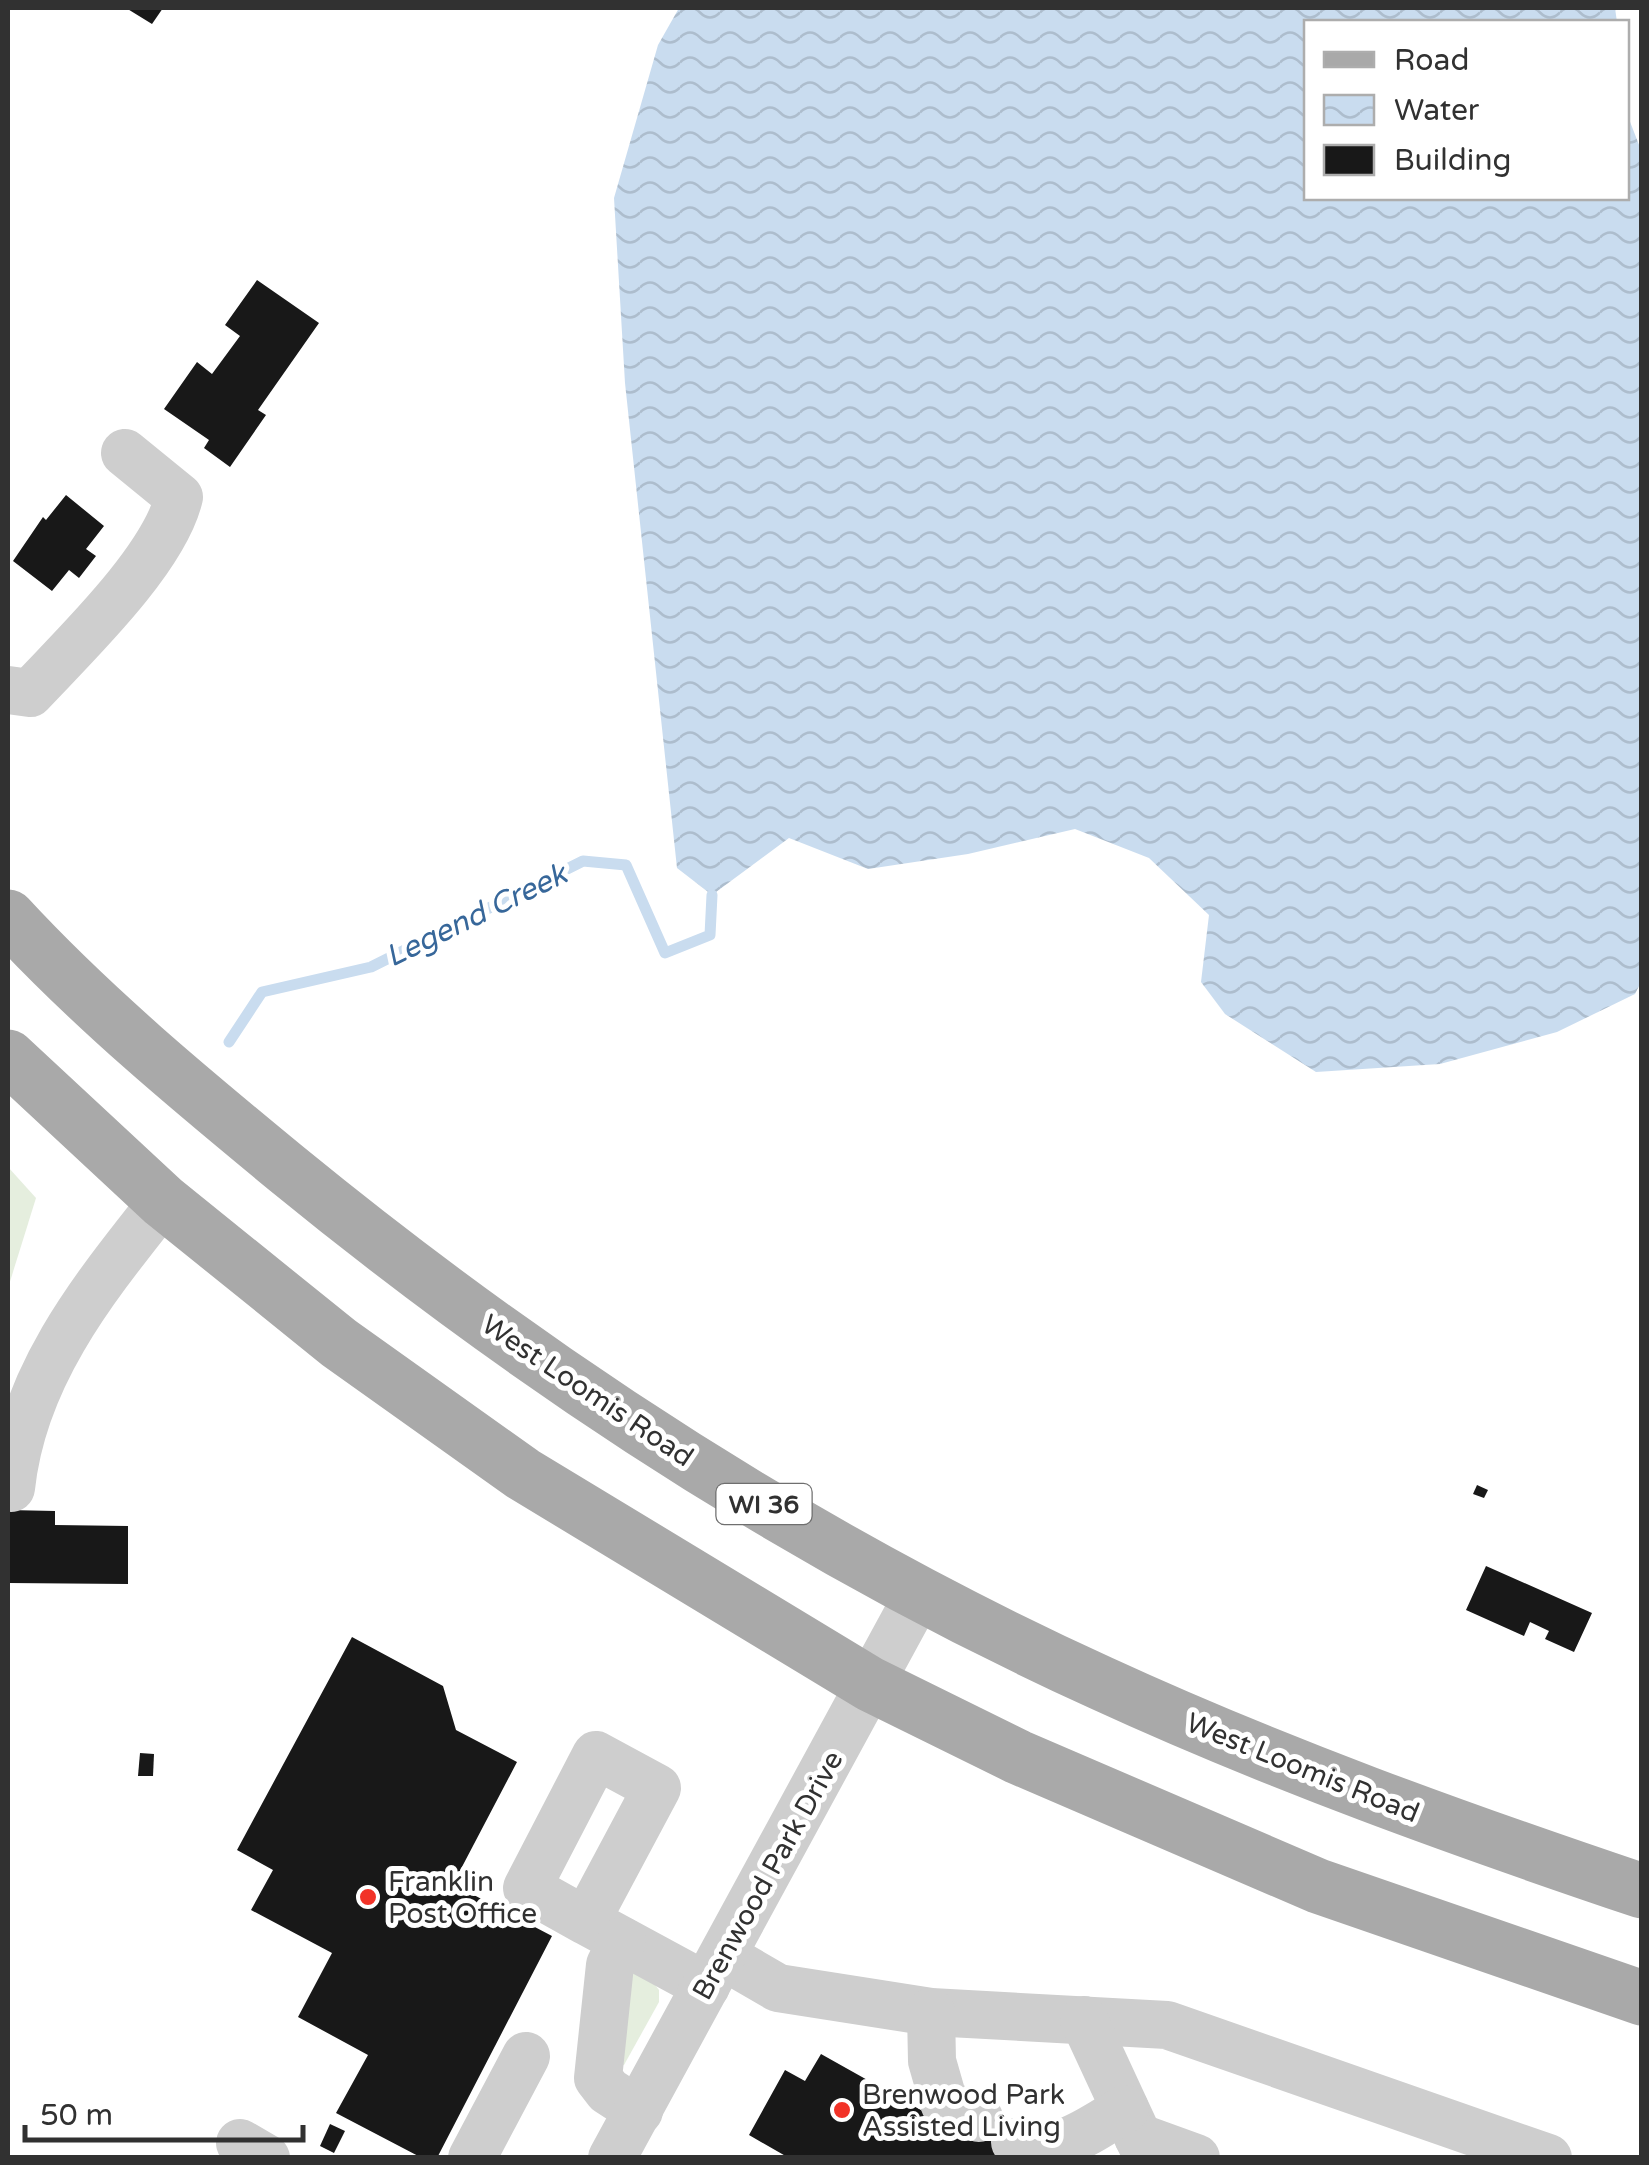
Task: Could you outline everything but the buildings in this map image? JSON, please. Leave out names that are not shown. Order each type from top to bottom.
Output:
[{"type":"main road","name":"West Loomis Road","points":[[8,917],[221,1115],[385,1249],[575,1386],[738,1490],[920,1592],[1098,1682],[1272,1758],[1642,1891]]},
{"type":"main road","points":[[8,1057],[163,1201],[339,1343],[524,1474],[870,1684],[1018,1756],[1318,1886],[1642,1998]]},
{"type":"street","points":[[8,690],[30,693],[100,620],[174,518],[180,497],[125,453]]},
{"type":"street","points":[[11,1488],[30,1405],[57,1346],[96,1286],[163,1201]]},
{"type":"street","name":"Brenwood Park Drive","points":[[612,2158],[920,1592]]},
{"type":"street","points":[[640,2111],[608,2091],[598,2078],[610,1965],[604,1931],[715,1971],[778,1988],[930,2012],[1167,2025],[1548,2158]]},
{"type":"street","points":[[930,2012],[932,2062],[944,2103],[1040,2149],[1137,2135],[1196,2158]]},
{"type":"street","points":[[1084,2020],[1137,2135]]},
{"type":"street","points":[[472,2158],[526,2056]]},
{"type":"green space","points":[[8,1167],[36,1198],[8,1288]]},
{"type":"green space","points":[[625,1969],[652,1981],[659,1990],[659,2002],[624,2065],[617,2065]]},
{"type":"water","points":[[679,8],[1615,8],[1617,20],[1304,20],[1304,200],[1629,200],[1629,119],[1641,150],[1642,980],[1635,994],[1557,1032],[1440,1064],[1316,1072],[1225,1014],[1201,982],[1209,915],[1149,858],[1075,829],[968,854],[868,869],[789,838],[712,895],[677,868],[625,383],[614,198],[658,45]]},
{"type":"waterway","name":"Legend Creek","points":[[229,1042],[262,992],[371,967],[583,861],[626,865],[665,953],[710,935],[712,895]]},
{"type":"place","name":"Franklin Post Office","points":[[368,1897]]},
{"type":"place","name":"Brenwood Park Assisted Living","points":[[842,2110]]}]
